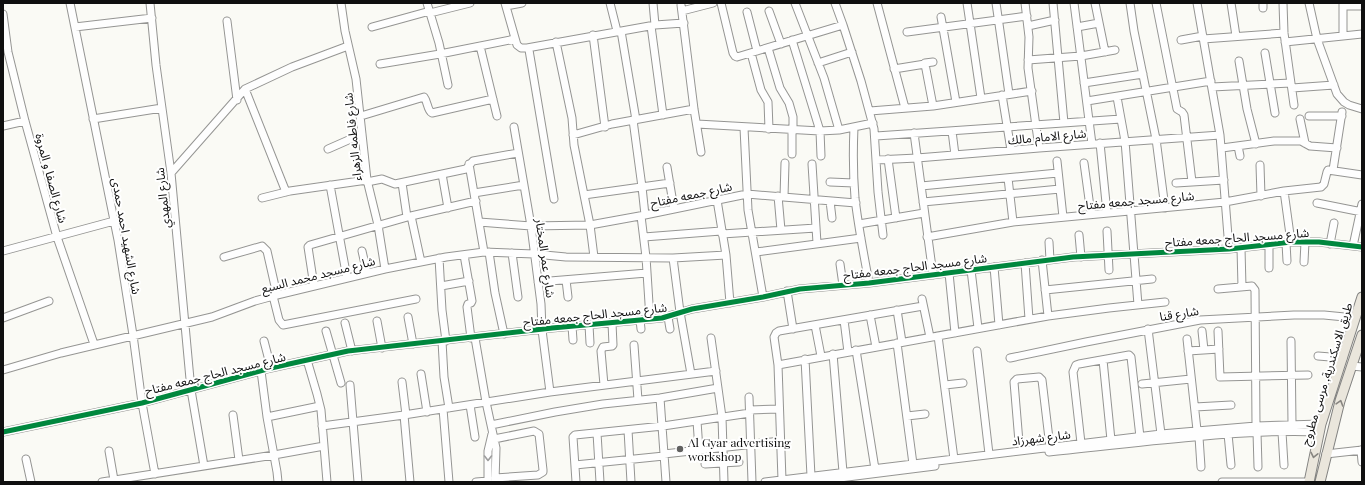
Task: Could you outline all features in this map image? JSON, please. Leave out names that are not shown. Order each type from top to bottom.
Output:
[{"type":"main road","name":"طريق الاسكندرية, مرسى مطروح","points":[[1309,482],[1320,428],[1362,298]]},
{"type":"main road","name":"طريق الاسكندرية, مرسى مطروح","points":[[1320,482],[1340,401],[1362,335]]},
{"type":"street","name":"شارع الشهيد احمد حمدى","points":[[70,3],[114,221],[154,474]]},
{"type":"street","name":"شارع المهدي","points":[[150,3],[156,64],[171,173],[191,390],[204,466]]},
{"type":"street","name":"شارع فاطمه الزهراء","points":[[341,3],[348,46],[356,79],[367,181],[378,225],[385,269]]},
{"type":"street","points":[[427,3],[439,43],[440,54],[448,85]]},
{"type":"street","points":[[372,27],[470,3]]},
{"type":"street","points":[[522,3],[506,4],[517,45],[519,47],[527,48],[653,25],[684,23]]},
{"type":"street","points":[[610,3],[619,31],[635,120],[642,187],[650,319]]},
{"type":"street","points":[[653,3],[653,25],[663,115]]},
{"type":"street","points":[[701,152],[694,109],[682,8],[713,3]]},
{"type":"street","points":[[721,3],[733,52],[737,57],[843,25]]},
{"type":"street","points":[[795,3],[824,78],[839,130]]},
{"type":"street","points":[[835,3],[852,52],[876,136],[876,160],[883,236]]},
{"type":"street","points":[[877,3],[905,108]]},
{"type":"street","points":[[968,3],[981,98]]},
{"type":"street","points":[[996,3],[1007,127],[1011,150]]},
{"type":"street","points":[[1025,3],[1029,37],[1028,60],[1039,148]]},
{"type":"street","points":[[1053,3],[1064,123]]},
{"type":"street","points":[[1074,3],[1092,144]]},
{"type":"street","points":[[1095,3],[1105,52]]},
{"type":"street","points":[[1130,3],[1134,31],[1156,139],[1165,208]]},
{"type":"street","points":[[1156,3],[1177,109],[1184,113],[1188,137],[1192,182]]},
{"type":"street","points":[[1197,3],[1222,148],[1225,202],[1230,249]]},
{"type":"street","points":[[1231,3],[1236,36]]},
{"type":"street","points":[[1283,3],[1284,33],[1294,105]]},
{"type":"street","points":[[1309,3],[1317,39],[1337,94],[1344,102],[1362,109]]},
{"type":"street","points":[[1343,35],[1343,4],[1362,6]]},
{"type":"street","points":[[769,11],[781,44]]},
{"type":"street","points":[[747,12],[761,90],[768,102],[769,129]]},
{"type":"street","name":"شارع الصفا و المروة","points":[[3,14],[8,52],[25,121],[57,237],[94,344]]},
{"type":"street","points":[[907,32],[1027,16]]},
{"type":"street","points":[[941,17],[956,102]]},
{"type":"street","points":[[75,27],[152,18]]},
{"type":"street","points":[[1028,26],[1055,20]]},
{"type":"street","points":[[227,21],[237,100]]},
{"type":"street","points":[[1078,27],[1099,24]]},
{"type":"street","points":[[1181,40],[1284,33]]},
{"type":"street","points":[[1285,42],[1362,34]]},
{"type":"street","points":[[593,36],[605,127]]},
{"type":"street","points":[[380,64],[515,39]]},
{"type":"street","points":[[792,40],[820,132],[821,156]]},
{"type":"street","points":[[556,42],[572,118],[594,257]]},
{"type":"street","points":[[171,173],[245,90],[280,72],[348,46]]},
{"type":"street","points":[[480,46],[497,116]]},
{"type":"street","points":[[527,48],[529,50],[554,199]]},
{"type":"street","points":[[768,48],[780,88],[789,103],[792,118],[792,154]]},
{"type":"street","points":[[1028,60],[1081,56],[1115,50]]},
{"type":"street","points":[[818,63],[852,52]]},
{"type":"street","points":[[1265,53],[1275,113]]},
{"type":"street","points":[[1239,61],[1242,85],[1256,144]]},
{"type":"street","points":[[894,69],[933,62]]},
{"type":"street","points":[[925,63],[933,106]]},
{"type":"street","points":[[1084,83],[1143,74]]},
{"type":"street","points":[[1087,101],[1173,88],[1212,84],[1334,85]]},
{"type":"street","points":[[245,90],[286,192]]},
{"type":"street","points":[[870,111],[933,106],[1032,91]]},
{"type":"street","points":[[1117,97],[1125,141],[1138,305]]},
{"type":"street","points":[[360,116],[422,98],[426,98],[429,111],[432,113],[493,99]]},
{"type":"street","points":[[93,119],[162,108]]},
{"type":"street","points":[[574,135],[612,124],[694,109]]},
{"type":"street","points":[[1309,116],[1342,114],[1333,170],[1362,175]]},
{"type":"street","points":[[876,136],[1121,119]]},
{"type":"street","points":[[1300,120],[1305,143]]},
{"type":"street","points":[[3,126],[25,121]]},
{"type":"street","points":[[696,124],[820,132],[839,130],[872,123]]},
{"type":"street","name":"شارع عمر المختار","points":[[514,127],[531,226],[550,392]]},
{"type":"street","points":[[854,127],[854,183],[861,238],[869,283]]},
{"type":"street","points":[[744,128],[747,194],[751,232],[756,252],[762,297]]},
{"type":"street","points":[[952,131],[955,155]]},
{"type":"street","points":[[914,133],[932,275]]},
{"type":"street","points":[[328,148],[362,134]]},
{"type":"street","name":"شارع الامام مالك","points":[[876,160],[1220,135]]},
{"type":"street","points":[[1222,148],[1274,141],[1300,141],[1310,146],[1337,148]]},
{"type":"street","points":[[1100,143],[1107,213]]},
{"type":"street","points":[[1238,146],[1240,156]]},
{"type":"street","points":[[262,198],[286,192],[367,181],[386,180],[393,184],[402,183],[466,169],[473,161],[518,153]]},
{"type":"street","points":[[888,159],[896,218]]},
{"type":"street","points":[[1057,161],[1063,217]]},
{"type":"street","points":[[781,230],[781,196],[785,162]]},
{"type":"street","points":[[1084,163],[1091,214]]},
{"type":"street","points":[[469,164],[479,222],[487,252],[504,334]]},
{"type":"street","points":[[812,164],[817,243]]},
{"type":"street","points":[[1260,165],[1261,196]]},
{"type":"street","points":[[667,167],[674,209]]},
{"type":"street","name":"شارع مسجد جمعه مفتاح","points":[[927,237],[1013,222],[1225,202],[1284,191],[1323,186],[1327,171],[1333,170]]},
{"type":"street","points":[[920,186],[1058,173]]},
{"type":"street","points":[[442,174],[448,208]]},
{"type":"street","points":[[1008,178],[1013,222]]},
{"type":"street","points":[[1176,183],[1224,180]]},
{"type":"street","points":[[830,182],[854,183]]},
{"type":"street","points":[[402,183],[421,262]]},
{"type":"street","points":[[584,195],[670,183]]},
{"type":"street","points":[[330,185],[347,278]]},
{"type":"street","points":[[474,192],[524,185]]},
{"type":"street","points":[[923,202],[1060,189]]},
{"type":"street","points":[[1284,191],[1289,242],[1287,261]]},
{"type":"street","name":"شارع جمعه مفتاح","points":[[479,222],[531,226],[590,225],[747,194],[856,203]]},
{"type":"street","points":[[717,200],[726,255],[730,303]]},
{"type":"street","points":[[314,286],[309,246],[409,216],[476,201]]},
{"type":"street","points":[[830,201],[832,218]]},
{"type":"street","points":[[1317,203],[1361,209],[1353,246]]},
{"type":"street","points":[[859,224],[924,213]]},
{"type":"street","points":[[3,252],[114,221]]},
{"type":"street","points":[[1330,244],[1334,223]]},
{"type":"street","points":[[644,237],[816,228]]},
{"type":"street","points":[[1107,231],[1109,270]]},
{"type":"street","points":[[1078,235],[1081,257]]},
{"type":"street","points":[[756,252],[861,238]]},
{"type":"street","points":[[1048,316],[1045,290],[1046,260],[1049,242]]},
{"type":"street","name":"شارع مسجد الحاج جمعه مفتاح","points":[[3,432],[142,403],[271,368],[352,351],[572,326],[668,317],[692,309],[762,297],[787,291],[869,283],[1046,260],[1081,257],[1230,249],[1289,242],[1362,247]]},
{"type":"street","points":[[1304,262],[1305,242]]},
{"type":"street","points":[[1269,244],[1269,268]]},
{"type":"street","points":[[224,257],[262,246],[265,248],[267,251],[278,320],[282,325],[416,300]]},
{"type":"street","points":[[1241,248],[1242,287]]},
{"type":"street","points":[[362,251],[367,274]]},
{"type":"street","name":"شارع مسجد محمد السبع","points":[[3,370],[94,344],[212,317],[255,301],[385,269],[439,258],[487,252],[566,257],[673,258],[726,255]]},
{"type":"street","points":[[512,253],[518,297]]},
{"type":"street","points":[[464,255],[472,301],[467,307],[493,436],[488,451],[492,481]]},
{"type":"street","points":[[439,258],[444,341],[444,377],[449,482]]},
{"type":"street","points":[[673,258],[680,312],[691,374]]},
{"type":"street","points":[[1025,263],[1029,319]]},
{"type":"street","points":[[840,264],[843,285]]},
{"type":"street","points":[[994,267],[999,325]]},
{"type":"street","points":[[971,270],[978,328]]},
{"type":"street","points":[[538,282],[647,273]]},
{"type":"street","points":[[949,273],[954,333]]},
{"type":"street","points":[[1045,290],[1152,279]]},
{"type":"street","points":[[566,280],[568,297]]},
{"type":"street","points":[[441,286],[469,281]]},
{"type":"street","points":[[1218,289],[1252,286],[1256,290],[1258,467]]},
{"type":"street","points":[[787,291],[793,329]]},
{"type":"street","points":[[3,318],[49,301]]},
{"type":"street","points":[[782,480],[778,365],[774,335],[779,331],[897,310],[922,302],[930,337]]},
{"type":"street","points":[[778,365],[1029,319],[1165,302]]},
{"type":"street","points":[[897,310],[899,343],[913,464]]},
{"type":"street","points":[[870,315],[876,347]]},
{"type":"street","name":"شارع قنا","points":[[1010,358],[1148,329],[1200,320],[1309,315],[1355,318]]},
{"type":"street","points":[[408,317],[413,344]]},
{"type":"street","points":[[668,317],[670,329]]},
{"type":"street","points":[[640,320],[641,329]]},
{"type":"street","points":[[844,320],[848,352]]},
{"type":"street","points":[[376,321],[382,348]]},
{"type":"street","points":[[345,323],[352,351]]},
{"type":"street","points":[[604,385],[601,351],[603,347],[613,345],[612,323]]},
{"type":"street","points":[[589,325],[590,343]]},
{"type":"street","points":[[815,325],[821,356]]},
{"type":"street","points":[[572,326],[573,340]]},
{"type":"street","points":[[1148,329],[1161,434]]},
{"type":"street","points":[[326,331],[341,383]]},
{"type":"street","points":[[1202,331],[1204,350]]},
{"type":"street","points":[[1218,331],[1220,377],[1308,375]]},
{"type":"street","points":[[938,336],[954,459]]},
{"type":"street","points":[[711,338],[722,417],[724,482]]},
{"type":"street","points":[[1187,339],[1201,467]]},
{"type":"street","points":[[264,340],[271,368]]},
{"type":"street","points":[[1290,341],[1292,424]]},
{"type":"street","points":[[634,345],[638,400]]},
{"type":"street","points":[[1188,351],[1219,349]]},
{"type":"street","points":[[856,350],[875,469]]},
{"type":"street","points":[[977,351],[989,454]]},
{"type":"street","points":[[833,354],[843,472]]},
{"type":"street","points":[[1084,445],[1073,372],[1074,368],[1080,364],[1129,355],[1132,357],[1140,436]]},
{"type":"street","points":[[1318,356],[1342,358]]},
{"type":"street","points":[[805,359],[810,479]]},
{"type":"street","points":[[308,360],[320,406],[327,482]]},
{"type":"street","points":[[1103,360],[1111,440]]},
{"type":"street","points":[[1352,366],[1362,367]]},
{"type":"street","points":[[261,371],[278,482]]},
{"type":"street","points":[[322,426],[427,412],[550,392],[716,371]]},
{"type":"street","points":[[421,374],[427,412]]},
{"type":"street","points":[[1019,442],[1014,382],[1017,380],[1039,377],[1042,380],[1050,447]]},
{"type":"street","points":[[1142,384],[1191,379]]},
{"type":"street","points":[[402,382],[410,482]]},
{"type":"street","points":[[945,385],[963,383]]},
{"type":"street","points":[[350,385],[358,482]]},
{"type":"street","points":[[491,425],[603,404],[660,398],[718,388]]},
{"type":"street","points":[[749,397],[752,482]]},
{"type":"street","points":[[660,398],[666,482]]},
{"type":"street","points":[[470,405],[475,437]]},
{"type":"street","points":[[1195,407],[1231,405]]},
{"type":"street","points":[[267,417],[320,406]]},
{"type":"street","points":[[576,482],[573,437],[576,434],[663,426],[750,411],[779,410]]},
{"type":"street","points":[[907,416],[925,414]]},
{"type":"street","points":[[233,415],[240,460]]},
{"type":"street","points":[[697,421],[698,450]]},
{"type":"street","name":"شارع شهرزاد","points":[[810,479],[843,472],[851,474],[913,464],[954,459],[964,460],[989,454],[1050,447],[1084,445],[1140,436],[1161,434],[1228,434],[1292,424],[1320,428]]},
{"type":"street","name":"شارع شهرزاد","points":[[765,482],[810,479],[1084,445],[1257,429],[1282,432],[1320,428]]},
{"type":"street","points":[[628,430],[631,482]]},
{"type":"street","points":[[476,482],[538,475],[543,470],[540,434],[534,431],[493,436]]},
{"type":"street","points":[[1282,432],[1284,465]]},
{"type":"street","points":[[596,433],[600,482]]},
{"type":"street","points":[[1228,434],[1231,465]]},
{"type":"street","points":[[575,465],[630,460],[698,450],[781,441]]},
{"type":"street","points":[[102,482],[324,446]]},
{"type":"street","points":[[1326,454],[1361,450],[1362,462]]},
{"type":"street","points":[[109,451],[114,480]]},
{"type":"street","points":[[26,459],[31,482]]},
{"type":"street","points":[[705,464],[739,462]]},
{"type":"street","points":[[1222,482],[1309,482]]},
{"type":"cycle path","points":[[3,432],[142,403],[271,368],[348,351],[552,328],[662,318],[692,309],[800,289],[869,283],[1073,257],[1229,249],[1291,242],[1319,242],[1362,247]]},
{"type":"place","name":"Al Gyar advertising workshop","points":[[680,449]]}]
